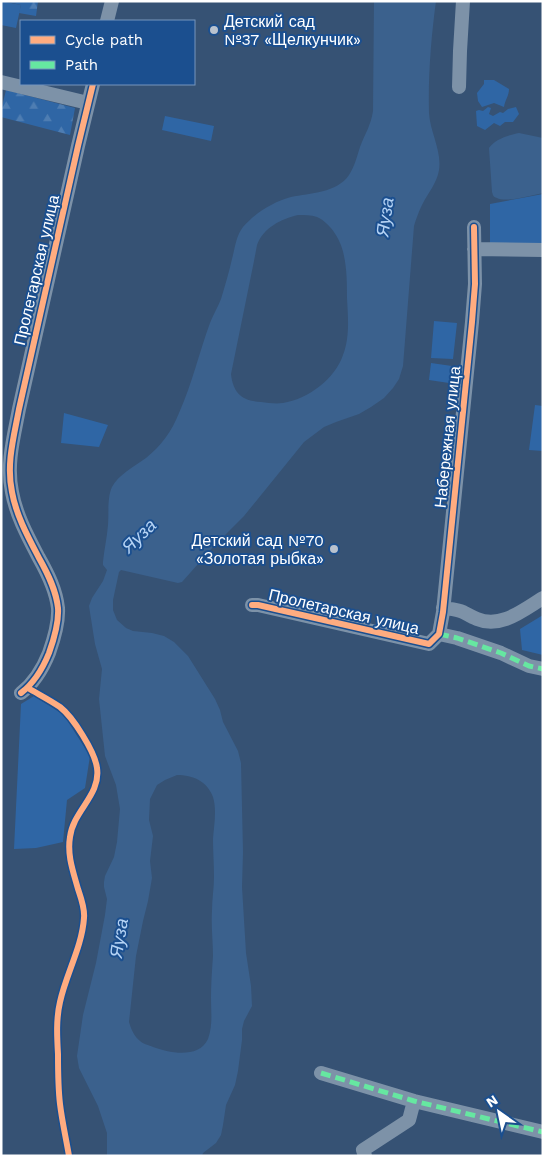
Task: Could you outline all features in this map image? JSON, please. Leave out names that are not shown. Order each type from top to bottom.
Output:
[{"type":"street","points":[[107,20],[112,1]]},
{"type":"street","points":[[459,87],[464,1]]},
{"type":"street","points":[[1,82],[88,102]]},
{"type":"street","name":"Пролетарская улица","points":[[21,693],[34,680],[53,641],[57,619],[57,601],[53,587],[20,519],[10,481],[11,448],[92,86]]},
{"type":"street","name":"Набережная улица","points":[[439,634],[472,322],[475,284],[474,227]]},
{"type":"street","points":[[474,249],[543,250]]},
{"type":"street","points":[[443,608],[461,611],[476,619],[491,622],[514,616],[543,598]]},
{"type":"street","name":"Пролетарская улица","points":[[252,605],[429,644],[439,634],[457,638],[529,666],[543,669]]},
{"type":"street","points":[[320,1073],[414,1101],[543,1132]]},
{"type":"street","points":[[365,1156],[362,1151],[364,1149],[409,1120],[414,1101]]},
{"type":"green space","points":[[1,1],[21,5],[16,28],[1,25]]},
{"type":"green space","points":[[4,1],[38,1],[36,16],[19,13],[21,5]]},
{"type":"green space","points":[[484,80],[494,80],[509,89],[504,107],[494,103],[482,107],[478,101],[477,93],[484,84]]},
{"type":"green space","points":[[6,90],[75,108],[70,135],[1,117]]},
{"type":"green space","points":[[488,107],[491,108],[489,114],[493,116],[516,107],[519,114],[513,122],[505,122],[500,126],[494,123],[485,130],[477,126],[476,111],[483,111]]},
{"type":"green space","points":[[165,116],[214,126],[211,141],[162,130]]},
{"type":"green space","points":[[543,194],[543,243],[490,243],[490,204]]},
{"type":"green space","points":[[434,321],[457,323],[453,359],[431,358]]},
{"type":"green space","points":[[431,363],[452,366],[449,383],[429,380]]},
{"type":"green space","points":[[535,405],[543,406],[543,451],[529,450]]},
{"type":"green space","points":[[64,413],[108,425],[99,447],[61,443]]},
{"type":"green space","points":[[543,615],[543,655],[522,650],[520,629]]},
{"type":"green space","points":[[34,696],[61,713],[90,756],[85,788],[67,800],[63,842],[36,848],[14,849],[21,704]]},
{"type":"water","name":"Яуза","points":[[374,1],[436,1],[430,57],[429,113],[439,156],[439,170],[414,226],[403,366],[399,379],[384,398],[371,407],[359,414],[324,427],[304,442],[244,516],[182,582],[178,583],[121,570],[119,572],[113,600],[113,610],[117,620],[133,631],[164,636],[174,642],[188,656],[215,699],[223,722],[238,751],[241,763],[242,887],[246,953],[252,1006],[244,1021],[235,1085],[226,1105],[221,1135],[216,1143],[203,1153],[202,1156],[107,1156],[107,1133],[98,1106],[79,1068],[77,1056],[83,1015],[96,963],[105,915],[107,899],[104,882],[114,857],[120,809],[116,785],[105,756],[99,699],[102,669],[95,644],[89,606],[107,570],[103,562],[108,530],[110,491],[118,479],[146,458],[166,438],[176,420],[188,391],[210,323],[221,299],[237,238],[243,227],[259,213],[278,202],[291,197],[330,189],[344,181],[354,165],[373,111]],"holes":[[[298,215],[317,217],[322,220],[335,233],[341,245],[347,277],[347,341],[343,355],[334,372],[311,392],[283,403],[249,400],[236,391],[231,374],[257,245],[273,225]],[[177,775],[189,776],[203,783],[213,797],[215,812],[213,839],[211,1029],[204,1045],[198,1050],[183,1053],[167,1051],[143,1043],[134,1035],[129,1022],[136,956],[152,878],[150,861],[153,836],[149,820],[150,799],[157,785]]]},
{"type":"water","points":[[519,133],[543,138],[543,193],[506,200],[501,199],[494,196],[492,192],[489,148],[498,140]]},
{"type":"marked path","points":[[439,634],[457,638],[501,653],[529,666],[543,669]]},
{"type":"marked path","points":[[321,1073],[414,1101],[543,1132]]},
{"type":"cycle path","points":[[21,693],[34,680],[47,659],[56,631],[58,608],[51,582],[16,509],[10,482],[11,450],[93,85]]},
{"type":"cycle path","points":[[252,605],[429,644],[439,634],[443,612],[472,322],[475,284],[474,227]]},
{"type":"cycle path","points":[[28,688],[56,704],[65,712],[77,726],[88,744],[97,768],[95,787],[76,819],[69,844],[71,863],[84,914],[83,929],[63,992],[57,1021],[59,1098],[69,1156]]},
{"type":"place","name":"Детский сад №37 «Щелкунчик»","points":[[214,30]]},
{"type":"place","name":"Детский сад №70 «Золотая рыбка»","points":[[334,549]]}]
